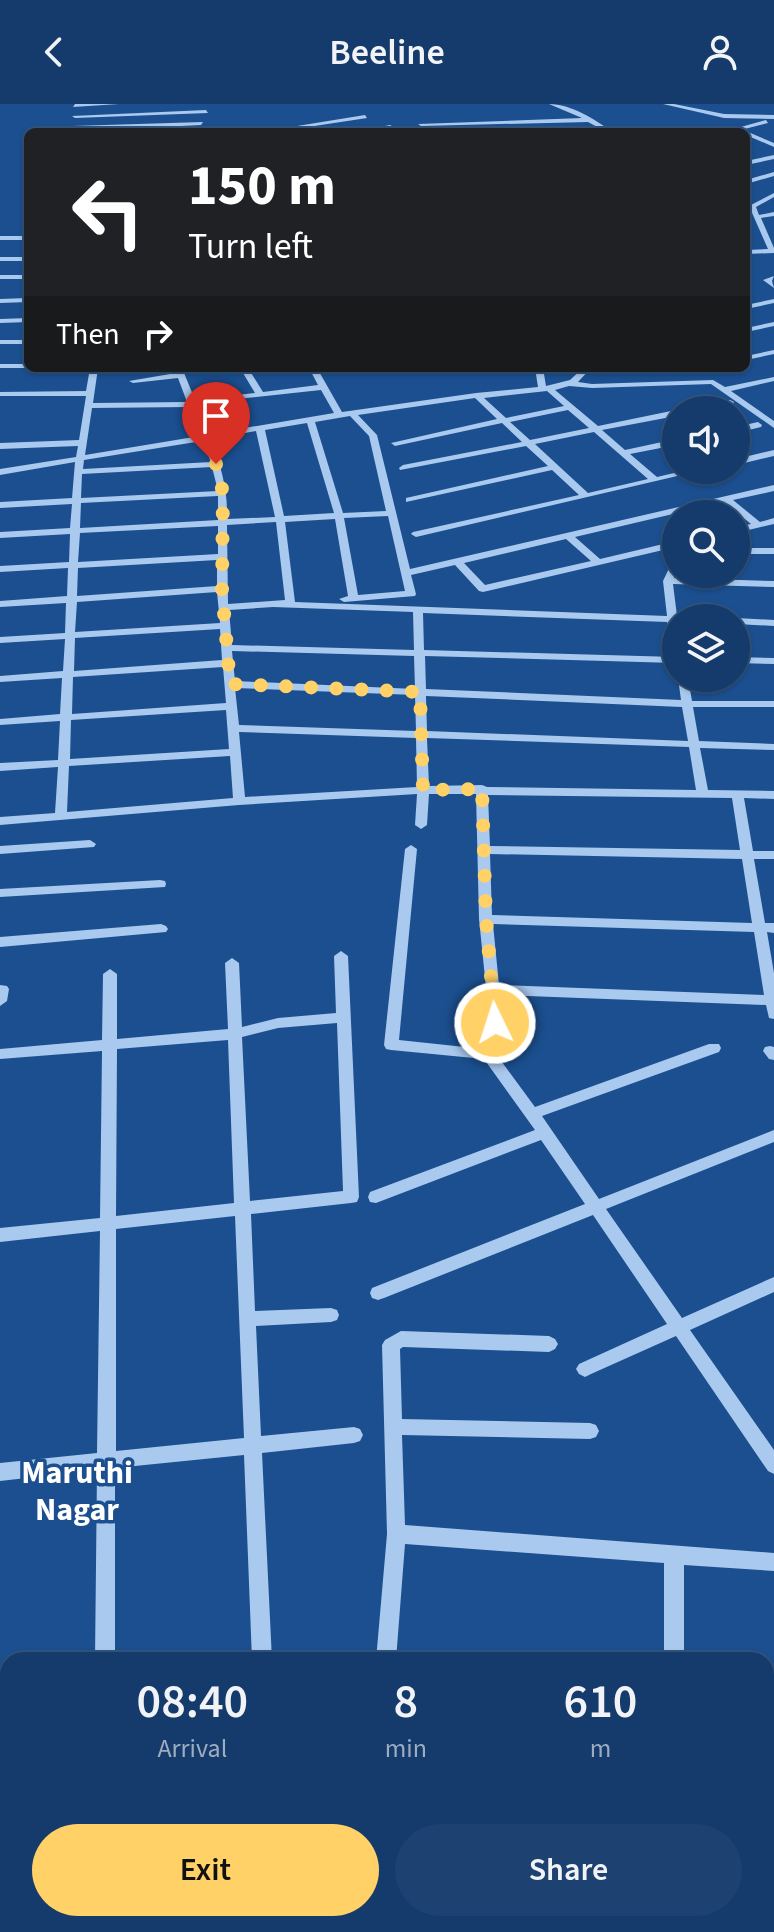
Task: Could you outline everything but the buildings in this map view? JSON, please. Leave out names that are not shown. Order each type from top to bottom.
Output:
[{"type":"street","points":[[75,106],[116,104]]},
{"type":"street","points":[[140,104],[142,128]]},
{"type":"street","points":[[552,104],[602,128]]},
{"type":"street","points":[[666,104],[724,116],[773,117]]},
{"type":"street","points":[[712,104],[723,111],[724,116]]},
{"type":"street","points":[[75,116],[206,112]]},
{"type":"street","points":[[303,128],[365,117]]},
{"type":"street","points":[[750,129],[769,122],[773,117]]},
{"type":"street","points":[[421,124],[589,120]]},
{"type":"street","points":[[152,128],[201,123]]},
{"type":"street","points":[[384,128],[406,125]]},
{"type":"street","points":[[750,135],[772,143]]},
{"type":"street","points":[[750,153],[764,159]]},
{"type":"street","points":[[750,162],[774,157]]},
{"type":"street","points":[[750,181],[774,174]]},
{"type":"street","points":[[750,206],[774,195]]},
{"type":"street","points":[[750,207],[770,233],[773,251],[750,252]]},
{"type":"street","points":[[757,217],[774,214]]},
{"type":"street","points":[[0,238],[24,238]]},
{"type":"street","points":[[0,259],[24,259]]},
{"type":"street","points":[[0,277],[24,277]]},
{"type":"street","points":[[774,278],[767,280],[774,286]]},
{"type":"street","points":[[0,301],[24,300]]},
{"type":"street","points":[[750,306],[774,301]]},
{"type":"street","points":[[0,321],[24,320]]},
{"type":"street","points":[[750,329],[772,326]]},
{"type":"street","points":[[0,342],[24,342]]},
{"type":"street","points":[[750,357],[774,352]]},
{"type":"street","points":[[0,366],[24,366]]},
{"type":"street","points":[[61,817],[79,458],[93,372]]},
{"type":"street","points":[[133,381],[180,372],[216,464],[223,493],[222,589],[239,801]]},
{"type":"street","points":[[247,372],[261,395]]},
{"type":"street","points":[[315,372],[339,415]]},
{"type":"street","points":[[540,372],[545,389],[655,480]]},
{"type":"street","points":[[571,384],[585,372]]},
{"type":"street","points":[[713,382],[717,372]]},
{"type":"street","points":[[727,389],[774,379]]},
{"type":"street","points":[[0,472],[310,419],[571,384],[608,386],[713,382],[773,422]]},
{"type":"street","points":[[231,398],[324,387]]},
{"type":"street","points":[[0,394],[89,393]]},
{"type":"street","points":[[476,395],[586,496]]},
{"type":"street","points":[[87,406],[192,404]]},
{"type":"street","points":[[395,443],[569,407]]},
{"type":"street","points":[[224,607],[411,594],[373,435],[352,413]]},
{"type":"street","points":[[403,468],[662,416]]},
{"type":"street","points":[[310,419],[339,516],[354,599]]},
{"type":"street","points":[[750,427],[758,425]]},
{"type":"street","points":[[260,428],[280,520],[290,603]]},
{"type":"street","points":[[0,446],[81,443]]},
{"type":"street","points":[[623,453],[662,445]]},
{"type":"street","points":[[750,459],[774,453]]},
{"type":"street","points":[[78,472],[216,464]]},
{"type":"street","points":[[409,500],[554,467]]},
{"type":"street","points":[[416,534],[662,478]]},
{"type":"street","points":[[406,573],[774,488]]},
{"type":"street","points":[[0,505],[223,493]]},
{"type":"street","points":[[726,499],[758,525]]},
{"type":"street","points":[[0,535],[392,513]]},
{"type":"street","points":[[750,527],[774,521]]},
{"type":"street","points":[[569,536],[599,563]]},
{"type":"street","points":[[457,561],[483,589],[662,547]]},
{"type":"street","points":[[750,551],[774,551]]},
{"type":"street","points":[[0,569],[222,557]]},
{"type":"street","points":[[750,583],[774,584]]},
{"type":"street","points":[[0,604],[222,589]]},
{"type":"street","points":[[274,604],[662,619]]},
{"type":"street","points":[[418,610],[423,790],[421,825]]},
{"type":"street","points":[[750,622],[774,623]]},
{"type":"street","points":[[0,640],[225,626]]},
{"type":"street","points":[[226,648],[662,660]]},
{"type":"street","points":[[750,660],[774,661]]},
{"type":"street","points":[[0,679],[228,663]]},
{"type":"street","points":[[230,684],[687,704],[774,704]]},
{"type":"street","points":[[685,692],[702,792]]},
{"type":"street","points":[[0,722],[232,706]]},
{"type":"street","points":[[233,728],[774,747]]},
{"type":"street","points":[[0,767],[233,752]]},
{"type":"street","points":[[482,789],[486,919],[495,1023]]},
{"type":"street","points":[[0,821],[239,801],[423,790],[774,795]]},
{"type":"street","points":[[492,990],[773,1004],[737,793]]},
{"type":"street","points":[[0,850],[90,844]]},
{"type":"street","points":[[411,849],[391,1045],[488,1054],[774,1465]]},
{"type":"street","points":[[486,850],[774,855]]},
{"type":"street","points":[[0,893],[160,884]]},
{"type":"street","points":[[486,919],[774,928]]},
{"type":"street","points":[[0,942],[161,929]]},
{"type":"street","points":[[0,1235],[351,1197],[341,956]]},
{"type":"street","points":[[232,963],[262,1652]]},
{"type":"street","points":[[105,1652],[110,974]]},
{"type":"street","points":[[0,1054],[235,1034],[278,1023],[345,1017]]},
{"type":"street","points":[[532,1114],[714,1048]]},
{"type":"street","points":[[376,1197],[545,1132]]},
{"type":"street","points":[[378,1293],[774,1136]]},
{"type":"street","points":[[585,1369],[774,1284]]},
{"type":"street","points":[[247,1319],[331,1315]]},
{"type":"street","points":[[387,1652],[396,1534],[391,1345],[394,1341],[549,1344]]},
{"type":"street","points":[[395,1427],[590,1431]]},
{"type":"street","points":[[0,1472],[354,1435]]},
{"type":"street","points":[[396,1534],[774,1562]]},
{"type":"street","points":[[674,1555],[674,1652]]},
{"type":"district","name":"Maruthi Nagar","points":[[77,1492]]},
{"type":"route","points":[[216,464],[223,493],[222,589],[230,684],[420,692],[423,790],[482,789],[486,919],[495,1023]]}]
